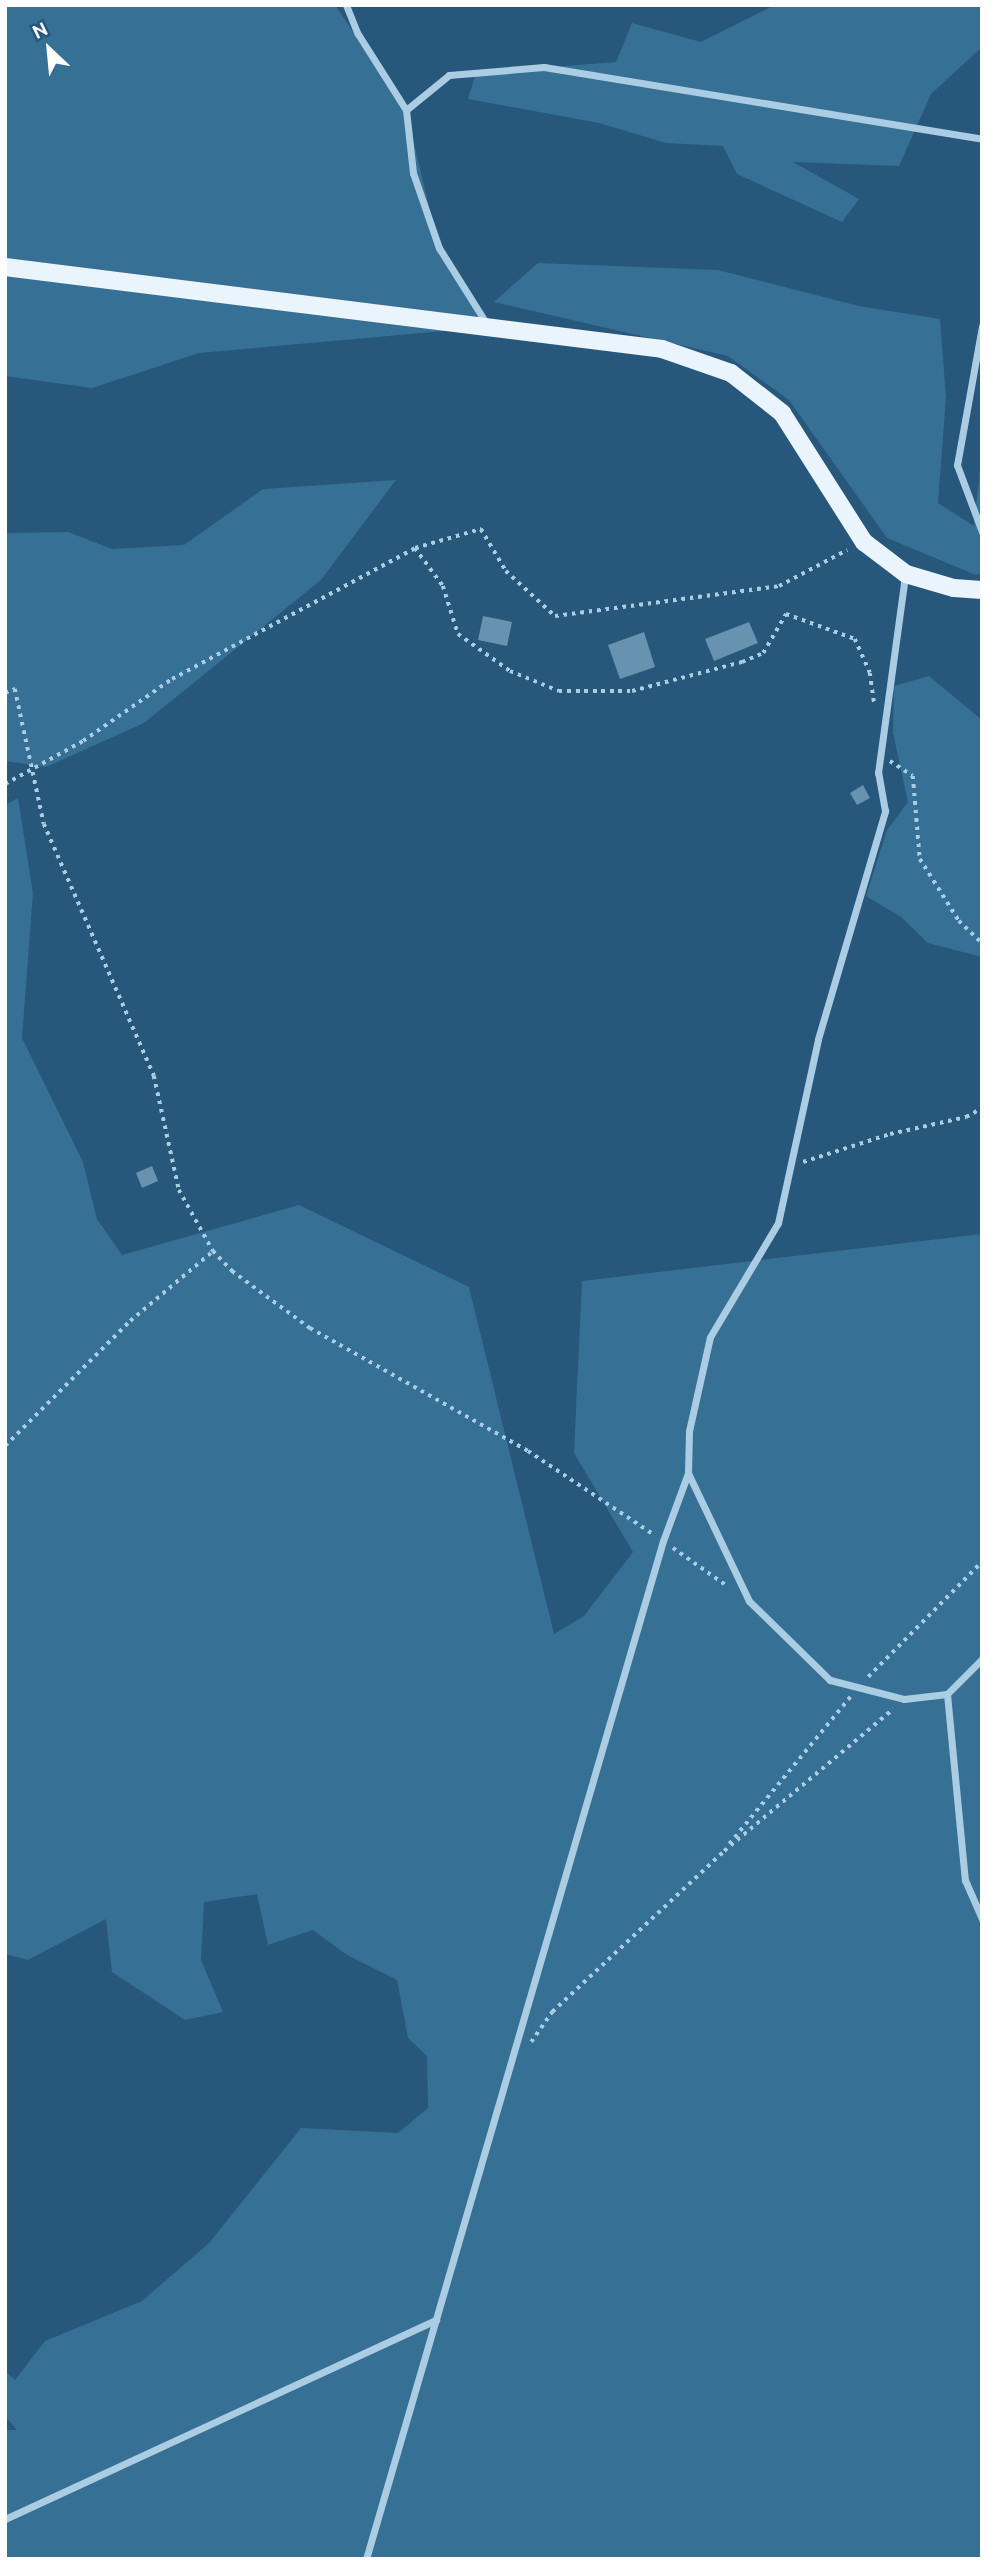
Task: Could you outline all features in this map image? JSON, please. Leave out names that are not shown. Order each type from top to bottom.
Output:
[{"type":"main road","points":[[5,267],[662,349],[731,373],[782,413],[864,542],[906,574],[954,588],[982,590]]},
{"type":"street","points":[[346,5],[358,34],[407,110],[413,173],[439,248],[489,327]]},
{"type":"street","points":[[407,110],[449,75],[544,67],[982,139]]},
{"type":"street","points":[[982,326],[957,465],[982,533]]},
{"type":"street","points":[[366,2559],[663,1541],[688,1473],[689,1431],[710,1337],[778,1223],[788,1167],[818,1039],[885,811],[878,773],[906,574]]},
{"type":"street","points":[[688,1473],[749,1601],[830,1679],[904,1699],[947,1694],[982,1659]]},
{"type":"street","points":[[947,1694],[965,1880],[982,1919]]},
{"type":"street","points":[[5,2519],[436,2320]]},
{"type":"path","points":[[5,784],[82,741],[172,679],[415,548],[481,530],[506,571],[555,616],[704,599],[779,586],[864,542]]},
{"type":"path","points":[[415,548],[443,586],[458,634],[510,671],[559,691],[632,691],[742,662],[763,653],[786,614],[855,639],[870,673],[875,714]]},
{"type":"path","points":[[5,693],[15,689],[44,824],[154,1076],[178,1189],[213,1251],[232,1271],[310,1328],[528,1451],[749,1601]]},
{"type":"path","points":[[881,754],[912,776],[920,859],[959,921],[982,943]]},
{"type":"path","points":[[788,1167],[890,1134],[966,1117],[982,1108]]},
{"type":"path","points":[[5,1446],[131,1321],[213,1251]]},
{"type":"path","points":[[724,1852],[858,1687],[982,1562]]},
{"type":"path","points":[[530,2044],[552,2012],[724,1852],[904,1699]]},
{"type":"shaded area","points":[[5,5],[335,5],[406,110],[439,248],[489,327],[199,353],[92,388],[5,376]]},
{"type":"shaded area","points":[[775,5],[982,5],[982,47],[931,94],[899,166],[793,162],[859,199],[842,222],[737,174],[723,146],[666,143],[599,123],[468,99],[476,73],[616,62],[632,23],[701,42]]},
{"type":"shaded area","points":[[538,263],[718,270],[859,306],[940,319],[946,397],[938,503],[974,526],[982,450],[982,573],[976,575],[887,538],[789,400],[728,356],[494,302]]},
{"type":"shaded area","points":[[396,480],[321,580],[144,723],[46,767],[5,761],[5,533],[68,532],[112,549],[184,545],[263,489]]},
{"type":"shaded area","points":[[929,676],[982,720],[982,957],[928,943],[901,917],[866,896],[887,830],[908,802],[893,733],[894,686]]},
{"type":"shaded area","points":[[18,798],[33,893],[22,1038],[83,1162],[97,1219],[122,1255],[299,1205],[469,1287],[554,1634],[584,1616],[633,1552],[574,1453],[582,1281],[982,1234],[982,2559],[5,2559],[5,2430],[17,2430],[5,2416],[5,2371],[15,2380],[45,2341],[142,2301],[209,2243],[301,2128],[398,2133],[428,2108],[427,2056],[408,2038],[397,1980],[347,1955],[313,1930],[268,1945],[257,1894],[204,1902],[201,1960],[223,2012],[185,2020],[112,1972],[106,1919],[28,1960],[5,1954],[5,805]]},
{"type":"building","points":[[483,616],[512,622],[507,646],[478,640]]},
{"type":"building","points":[[749,622],[758,643],[714,661],[705,639]]},
{"type":"building","points":[[644,632],[655,667],[620,679],[608,645]]},
{"type":"building","points":[[863,785],[870,798],[857,805],[850,793]]},
{"type":"building","points":[[152,1166],[158,1181],[142,1188],[136,1173]]}]
